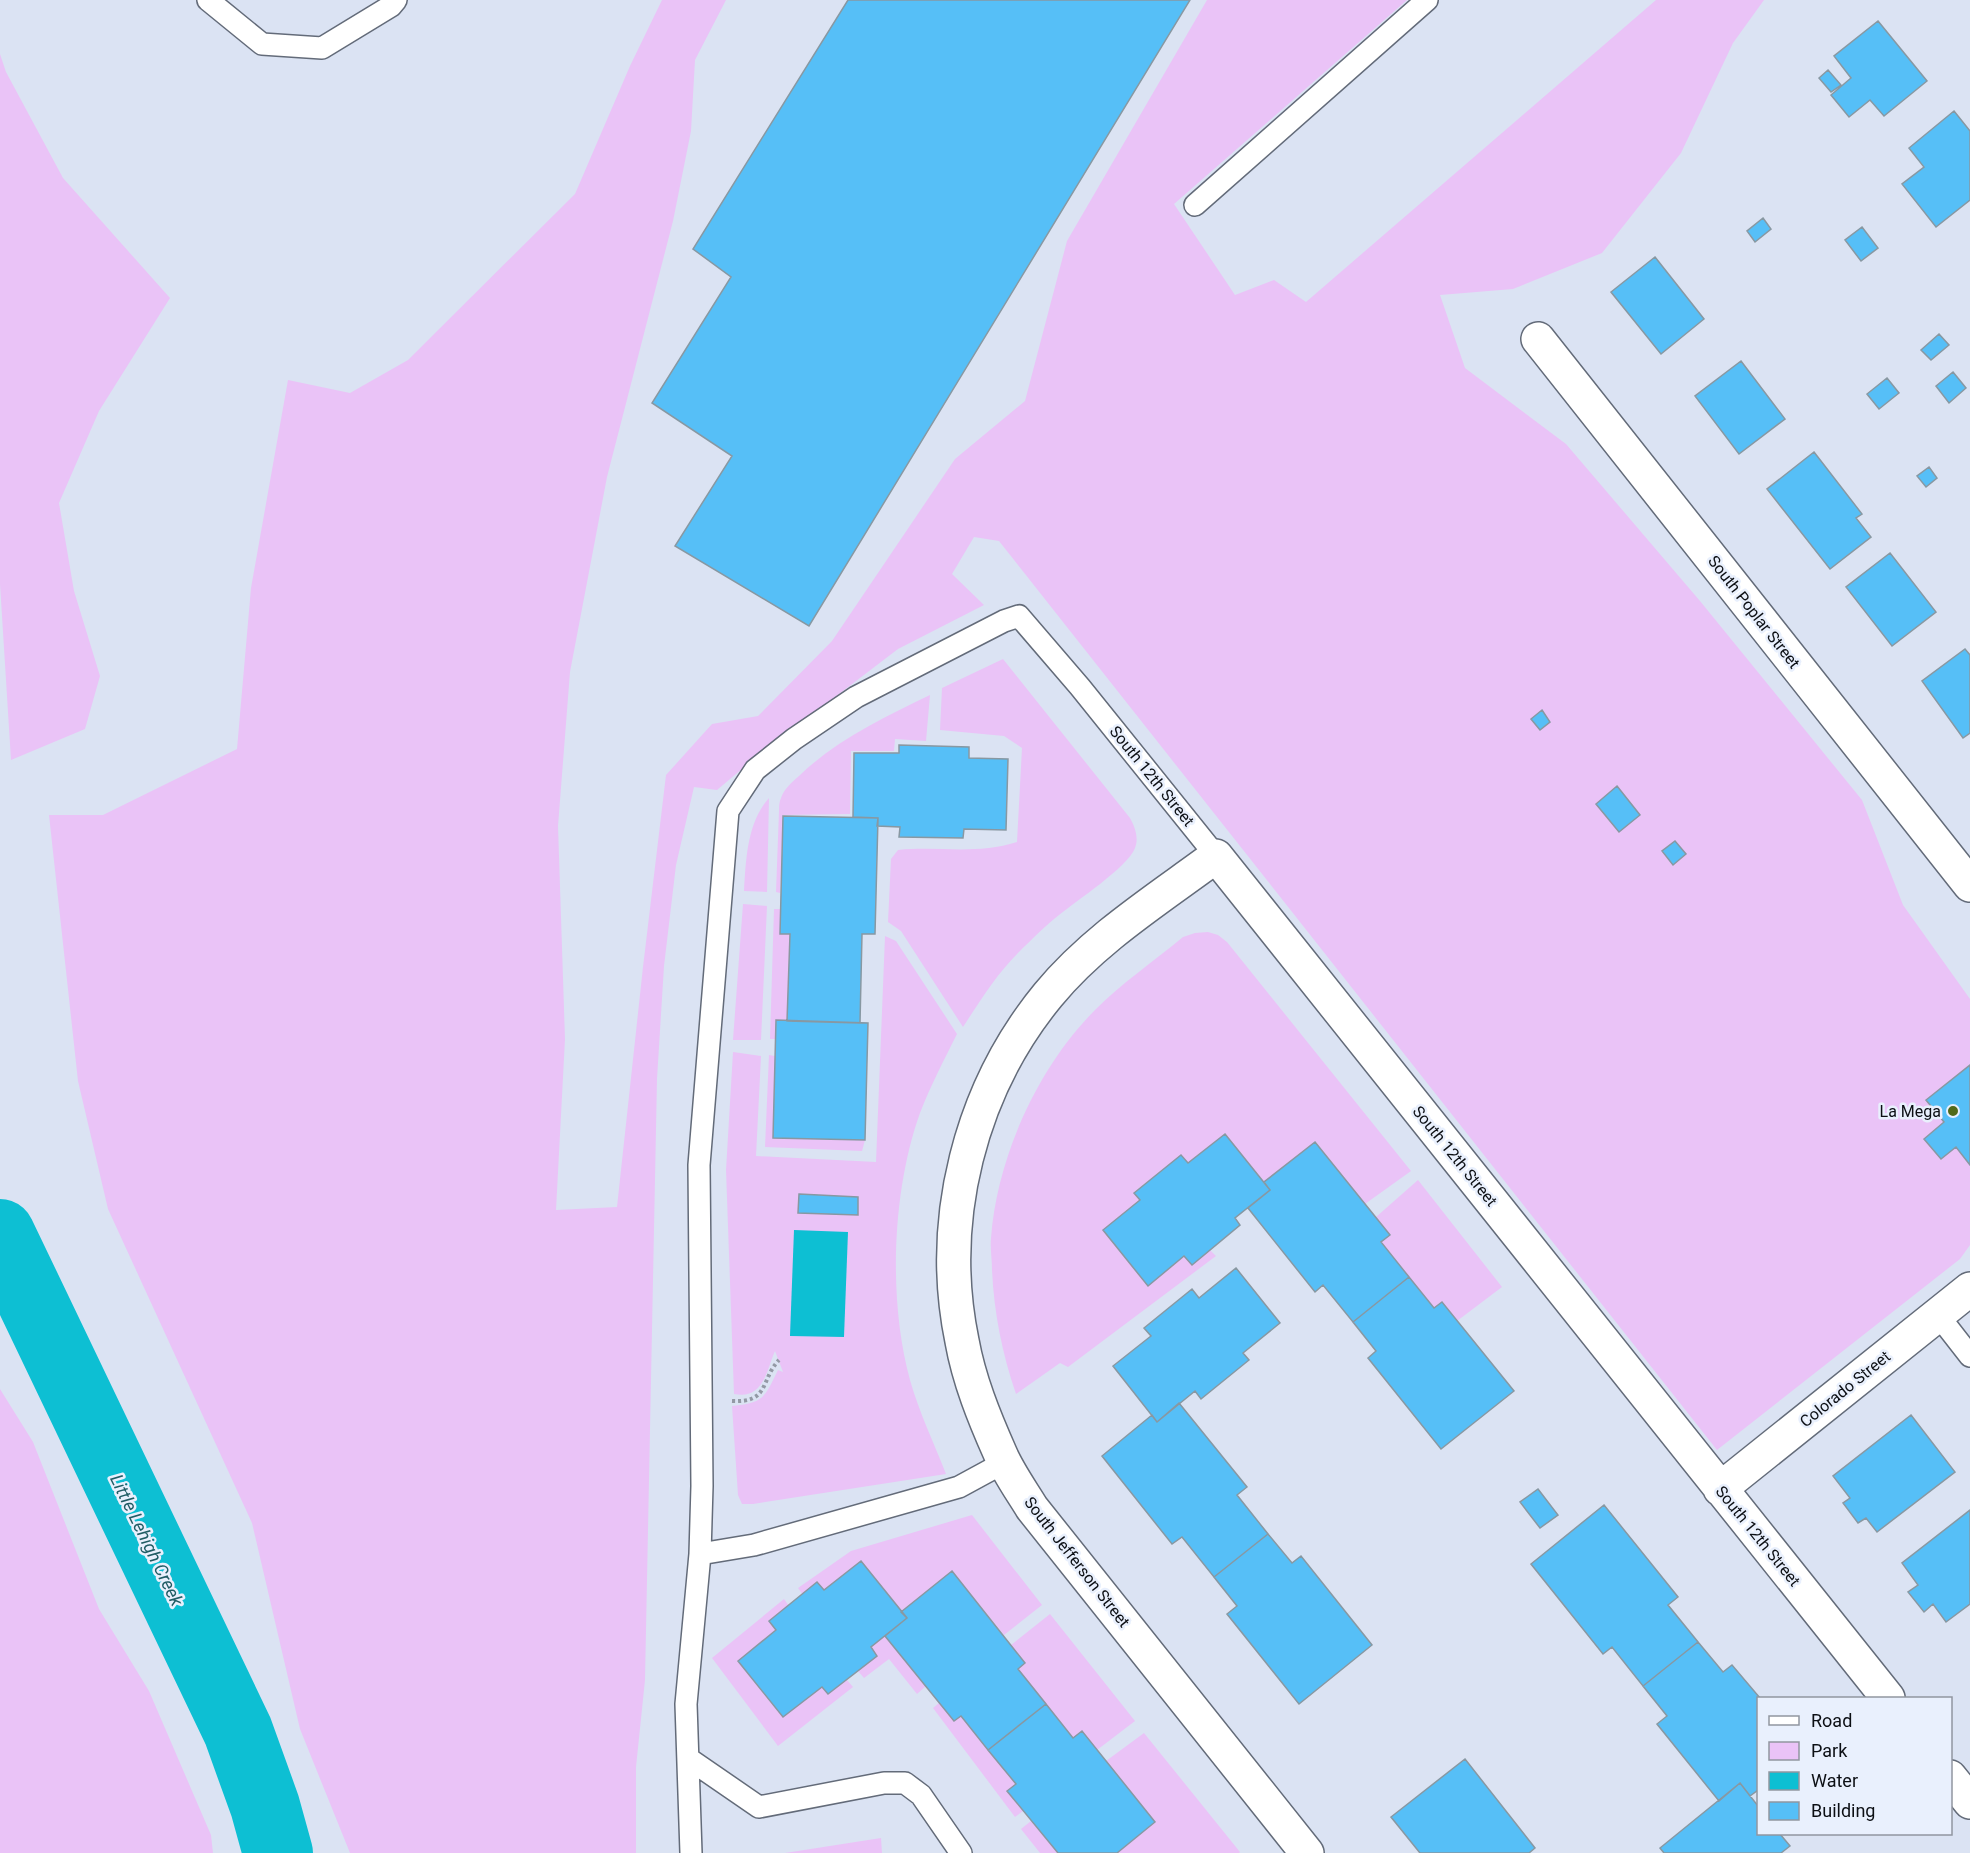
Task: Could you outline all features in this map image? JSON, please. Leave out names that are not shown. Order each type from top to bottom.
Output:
[{"type":"street","name":"South Poplar Street","points":[[1538,339],[1970,885]]},
{"type":"street","name":"South Jefferson Street","points":[[1216,856],[1098,944],[1048,994],[1015,1040],[983,1103],[965,1156],[954,1226],[954,1282],[962,1341],[978,1399],[1005,1462],[1032,1508],[1296,1849]]},
{"type":"street","name":"South 12th Street","points":[[1216,856],[1887,1697]]},
{"type":"street","name":"Colorado Street","points":[[1720,1489],[1970,1289]]},
{"type":"street","points":[[1952,1780],[1970,1802]]},
{"type":"lane","points":[[208,0],[262,44],[322,48],[391,6],[396,0]]},
{"type":"lane","points":[[1196,205],[1427,0]]},
{"type":"lane","name":"South 12th Street","points":[[700,1554],[702,1486],[699,1165],[728,812],[755,770],[856,697],[1019,616],[1080,687],[1216,856]]},
{"type":"lane","points":[[1938,1315],[1970,1356]]},
{"type":"lane","points":[[691,1853],[686,1704],[700,1554],[754,1545],[959,1487],[1005,1462]]},
{"type":"lane","points":[[688,1759],[759,1807],[884,1783],[905,1783],[921,1795],[961,1853]]},
{"type":"path","points":[[732,1401],[752,1400],[760,1394],[767,1384],[774,1365],[779,1360]]},
{"type":"green space","points":[[662,0],[726,0],[695,60],[691,131],[673,221],[607,477],[570,672],[558,826],[565,1039],[556,1210],[617,1207],[666,775],[712,724],[758,716],[832,641],[955,459],[1025,401],[1067,241],[1207,0],[1407,0],[1174,204],[1235,295],[1274,280],[1306,302],[1656,0],[1764,0],[1733,43],[1681,153],[1602,253],[1513,289],[1440,295],[1465,368],[1566,444],[1700,601],[1862,800],[1903,905],[1970,999],[1970,1245],[1960,1259],[1717,1450],[999,541],[974,537],[952,574],[984,605],[898,649],[755,758],[717,790],[694,787],[676,865],[664,966],[657,1079],[645,1680],[636,1767],[636,1853],[350,1853],[300,1729],[252,1523],[108,1209],[78,1081],[49,815],[103,815],[237,749],[251,588],[288,380],[350,393],[408,360],[575,194],[630,66]]},
{"type":"green space","points":[[0,54],[6,72],[63,178],[170,298],[99,411],[59,503],[74,591],[100,676],[85,729],[11,760],[0,584]]},
{"type":"green space","points":[[1003,659],[1130,818],[1137,840],[1135,848],[1123,865],[1049,924],[1010,961],[963,1027],[901,931],[888,922],[891,859],[898,850],[973,849],[1017,842],[1022,748],[1004,736],[940,730],[942,688]]},
{"type":"green space","points":[[930,695],[926,741],[895,739],[894,751],[851,751],[850,814],[783,815],[780,893],[776,892],[779,804],[786,789],[828,751],[878,721]]},
{"type":"green space","points":[[769,798],[767,892],[744,891],[747,854],[752,830]]},
{"type":"green space","points":[[743,904],[767,906],[761,1040],[733,1040]]},
{"type":"green space","points":[[774,909],[780,909],[780,934],[790,934],[787,1021],[776,1021],[776,1039],[770,1039]]},
{"type":"green space","points":[[1208,932],[1218,935],[1227,942],[1411,1171],[1365,1204],[1316,1142],[1264,1182],[1225,1134],[1188,1163],[1181,1155],[1134,1192],[1140,1200],[1103,1230],[1148,1286],[1184,1256],[1192,1265],[1210,1250],[1216,1256],[1068,1367],[1060,1363],[1016,1394],[997,1317],[991,1242],[995,1207],[1002,1176],[1024,1115],[1056,1058],[1074,1033],[1105,1000],[1183,937]]},
{"type":"green space","points":[[885,936],[896,941],[957,1034],[924,1103],[911,1144],[904,1176],[896,1246],[898,1316],[903,1349],[922,1416],[946,1474],[742,1504],[738,1495],[732,1406],[751,1403],[762,1397],[778,1370],[783,1372],[775,1351],[766,1375],[757,1389],[744,1395],[734,1394],[726,1170],[733,1052],[761,1056],[756,1156],[876,1162]]},
{"type":"green space","points":[[769,1055],[775,1056],[773,1138],[865,1140],[862,1151],[765,1147]]},
{"type":"green space","points":[[1418,1180],[1502,1287],[1457,1321],[1434,1308],[1381,1242],[1390,1235],[1376,1217]]},
{"type":"green space","points":[[0,1389],[33,1442],[99,1609],[149,1691],[211,1835],[213,1853],[0,1853]]},
{"type":"green space","points":[[972,1515],[1042,1605],[1004,1635],[952,1571],[901,1612],[824,1590],[803,1595],[798,1588],[851,1551]]},
{"type":"green space","points":[[784,1599],[789,1606],[769,1621],[776,1630],[738,1662],[783,1717],[822,1687],[828,1694],[847,1680],[853,1687],[778,1746],[712,1658]]},
{"type":"green space","points":[[1050,1614],[1135,1721],[1097,1750],[1073,1738],[1018,1669],[1025,1662],[1011,1645]]},
{"type":"green space","points":[[885,1636],[926,1686],[917,1694],[889,1659],[864,1678],[858,1671],[877,1656],[871,1647]]},
{"type":"green space","points":[[939,1703],[954,1721],[961,1716],[1016,1784],[1007,1791],[1023,1811],[1015,1817],[933,1708]]},
{"type":"green space","points":[[1144,1733],[1239,1853],[1117,1853],[1155,1822],[1106,1761]]},
{"type":"green space","points":[[1031,1821],[1058,1853],[1040,1853],[1021,1829]]},
{"type":"green space","points":[[881,1838],[882,1853],[785,1853]]},
{"type":"water","points":[[794,1230],[848,1232],[844,1337],[790,1336]]},
{"type":"building","points":[[848,0],[1190,0],[809,626],[675,546],[732,456],[652,403],[731,277],[693,249]]},
{"type":"building","points":[[1878,21],[1927,81],[1884,116],[1870,100],[1849,117],[1831,95],[1851,78],[1834,56]]},
{"type":"building","points":[[1828,70],[1841,85],[1831,92],[1819,78]]},
{"type":"building","points":[[1954,111],[1970,131],[1970,200],[1936,227],[1902,184],[1924,167],[1909,148]]},
{"type":"building","points":[[1763,218],[1771,229],[1755,242],[1747,231]]},
{"type":"building","points":[[1862,227],[1878,248],[1861,261],[1845,240]]},
{"type":"building","points":[[1655,257],[1704,319],[1661,354],[1611,292]]},
{"type":"building","points":[[1939,334],[1949,345],[1931,360],[1921,350]]},
{"type":"building","points":[[1741,361],[1785,419],[1739,454],[1695,396]]},
{"type":"building","points":[[1953,372],[1966,388],[1949,403],[1936,386]]},
{"type":"building","points":[[1887,378],[1899,393],[1879,409],[1867,394]]},
{"type":"building","points":[[1814,452],[1862,514],[1856,518],[1871,537],[1830,569],[1767,489]]},
{"type":"building","points":[[1929,467],[1937,478],[1926,487],[1917,476]]},
{"type":"building","points":[[1890,553],[1936,612],[1892,646],[1846,587]]},
{"type":"building","points":[[1965,649],[1970,655],[1970,733],[1963,738],[1922,681]]},
{"type":"building","points":[[1542,710],[1550,722],[1540,730],[1531,719]]},
{"type":"building","points":[[899,745],[969,747],[969,758],[1008,759],[1006,830],[964,829],[963,838],[899,837],[900,827],[877,826],[878,818],[853,817],[854,753],[899,753]]},
{"type":"building","points":[[1617,786],[1640,815],[1619,832],[1596,804]]},
{"type":"building","points":[[783,816],[878,818],[875,934],[862,934],[860,1023],[787,1021],[790,934],[780,934]]},
{"type":"building","points":[[1675,841],[1686,854],[1673,865],[1662,851]]},
{"type":"building","points":[[776,1020],[868,1023],[865,1140],[773,1138]]},
{"type":"building","name":"La Mega","points":[[1970,1065],[1970,1165],[1956,1147],[1941,1159],[1924,1139],[1944,1122],[1926,1100]]},
{"type":"building","points":[[1225,1134],[1270,1190],[1235,1218],[1240,1225],[1192,1265],[1184,1256],[1148,1286],[1103,1230],[1140,1200],[1134,1193],[1181,1155],[1188,1163]]},
{"type":"building","points":[[1315,1142],[1390,1235],[1381,1242],[1409,1277],[1353,1322],[1323,1285],[1315,1292],[1248,1208],[1270,1190],[1264,1182]]},
{"type":"building","points":[[799,1194],[858,1197],[858,1215],[798,1213]]},
{"type":"building","points":[[1236,1268],[1280,1323],[1243,1353],[1249,1360],[1201,1399],[1195,1391],[1157,1422],[1113,1366],[1151,1336],[1144,1328],[1192,1289],[1199,1298]]},
{"type":"building","points":[[1409,1277],[1434,1308],[1442,1302],[1514,1391],[1441,1449],[1368,1358],[1376,1351],[1353,1322]]},
{"type":"building","points":[[1179,1403],[1247,1487],[1237,1495],[1268,1534],[1214,1577],[1182,1537],[1172,1544],[1102,1456],[1152,1415],[1157,1422]]},
{"type":"building","points":[[1911,1415],[1955,1472],[1877,1532],[1866,1518],[1858,1523],[1843,1503],[1850,1498],[1833,1476]]},
{"type":"building","points":[[1538,1489],[1558,1515],[1540,1528],[1520,1502]]},
{"type":"building","points":[[1604,1505],[1678,1597],[1668,1605],[1698,1642],[1643,1686],[1612,1647],[1603,1654],[1531,1564]]},
{"type":"building","points":[[1970,1510],[1970,1604],[1946,1622],[1933,1604],[1924,1612],[1908,1592],[1918,1585],[1902,1563]]},
{"type":"building","points":[[1268,1534],[1292,1563],[1301,1556],[1372,1645],[1299,1704],[1227,1614],[1237,1606],[1214,1577]]},
{"type":"building","points":[[861,1561],[907,1618],[871,1647],[877,1656],[828,1694],[822,1687],[783,1717],[738,1661],[776,1630],[769,1621],[817,1582],[824,1590]]},
{"type":"building","points":[[952,1571],[1025,1663],[1018,1669],[1046,1704],[988,1750],[961,1716],[954,1721],[885,1636],[907,1618],[901,1612]]},
{"type":"building","points":[[1698,1642],[1723,1672],[1732,1665],[1759,1697],[1757,1697],[1757,1791],[1750,1796],[1740,1783],[1719,1801],[1657,1724],[1667,1716],[1643,1686]]},
{"type":"building","points":[[1046,1704],[1073,1738],[1082,1731],[1155,1822],[1117,1853],[1058,1853],[1007,1791],[1016,1784],[988,1750]]},
{"type":"building","points":[[1465,1759],[1535,1848],[1529,1853],[1420,1853],[1391,1817]]},
{"type":"building","points":[[1740,1783],[1757,1805],[1757,1835],[1781,1835],[1790,1846],[1781,1853],[1664,1853],[1660,1848]]},
{"type":"waterway","name":"Little Lehigh Creek","points":[[0,1234],[238,1731],[265,1806],[278,1853]]},
{"type":"place","name":"La Mega","points":[[1953,1111]]}]
